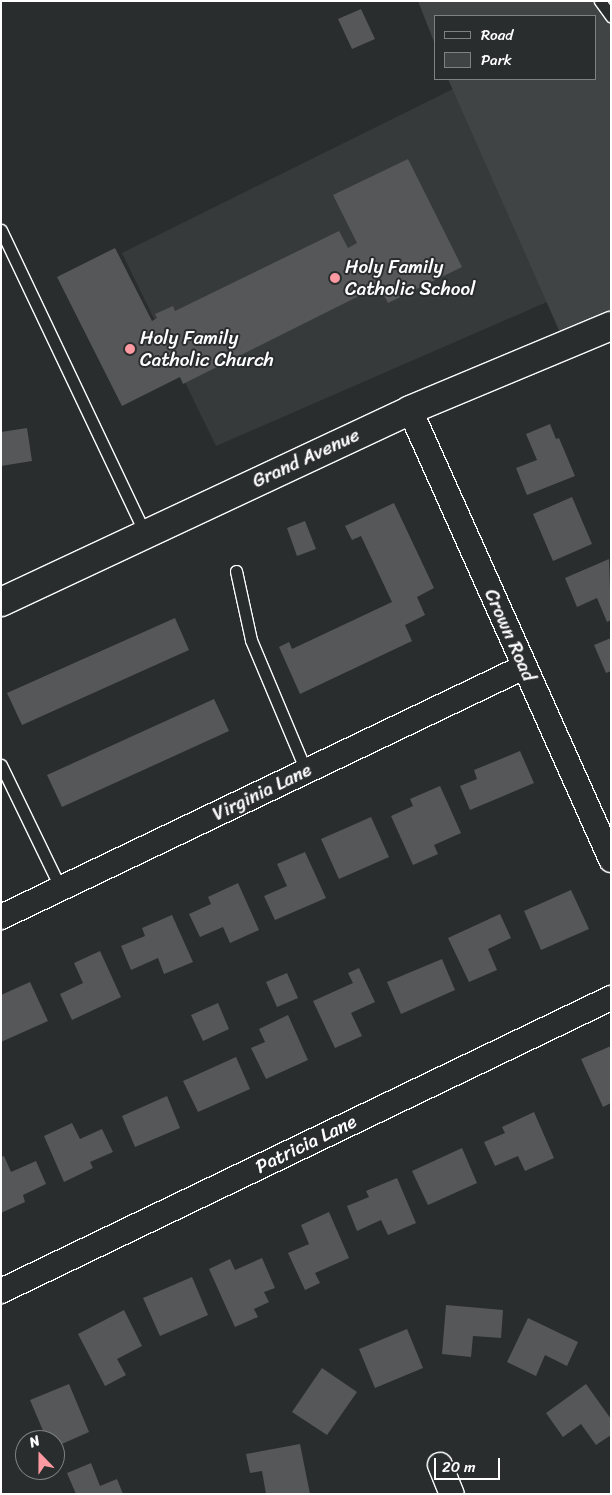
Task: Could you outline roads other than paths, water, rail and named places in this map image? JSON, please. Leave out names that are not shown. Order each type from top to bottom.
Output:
[{"type":"main road","name":"Grand Avenue","points":[[3,599],[410,410],[611,326]]},
{"type":"street","name":"Crown Road","points":[[410,410],[611,860]]},
{"type":"street","name":"Virginia Lane","points":[[1,917],[524,667]]},
{"type":"street","name":"Patricia Lane","points":[[1,1291],[611,998]]},
{"type":"street","points":[[440,1465],[452,1494]]},
{"type":"lane","points":[[600,1],[611,16]]},
{"type":"lane","points":[[1,230],[145,533]]},
{"type":"lane","points":[[236,571],[251,640],[306,771]]},
{"type":"lane","points":[[1,765],[61,889]]},
{"type":"place","name":"Holy Family Catholic School","points":[[335,278]]},
{"type":"place","name":"Holy Family Catholic Church","points":[[130,349]]}]
